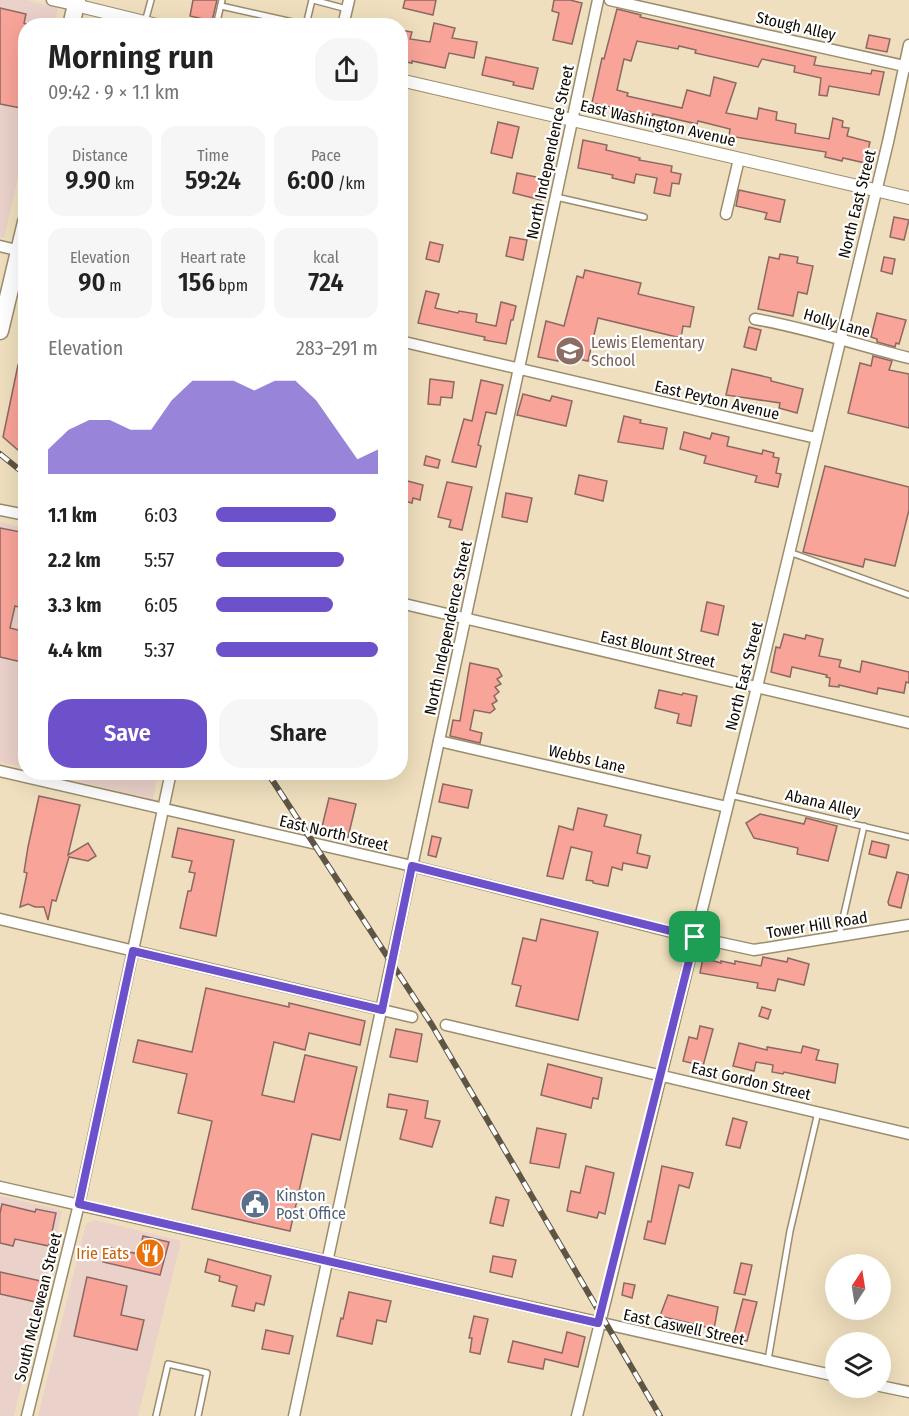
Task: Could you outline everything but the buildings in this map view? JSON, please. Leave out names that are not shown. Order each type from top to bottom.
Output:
[{"type":"main road","points":[[73,18],[76,3]]},
{"type":"main road","points":[[0,331],[18,266]]},
{"type":"street","points":[[52,0],[76,3],[131,18]]},
{"type":"street","name":"North Independence Street","points":[[294,1416],[598,0]]},
{"type":"street","name":"Stough Alley","points":[[610,0],[907,67]]},
{"type":"street","name":"North East Street","points":[[577,1416],[907,67],[909,45]]},
{"type":"street","name":"East Washington Avenue","points":[[408,82],[909,198]]},
{"type":"street","points":[[726,214],[739,159]]},
{"type":"street","points":[[0,246],[18,251]]},
{"type":"street","name":"Holly Lane","points":[[755,319],[789,325],[909,358]]},
{"type":"street","name":"East Peyton Avenue","points":[[408,343],[816,438]]},
{"type":"street","points":[[0,510],[18,514]]},
{"type":"street","name":"East Blount Street","points":[[408,605],[909,723]]},
{"type":"street","name":"Webbs Lane","points":[[439,741],[727,807]]},
{"type":"street","name":"East North Street","points":[[0,771],[18,773]]},
{"type":"street","name":"East North Street","points":[[54,780],[163,810],[412,866],[695,937]]},
{"type":"street","name":"South McLewean Street","points":[[27,1416],[79,1204],[169,780]]},
{"type":"street","points":[[0,919],[411,1017]]},
{"type":"street","name":"Tower Hill Road","points":[[695,937],[754,950],[909,925]]},
{"type":"street","name":"East Gordon Street","points":[[446,1025],[909,1134]]},
{"type":"street","name":"East Caswell Street","points":[[0,1187],[327,1261],[600,1318],[825,1373]]},
{"type":"street","points":[[891,1388],[909,1392]]},
{"type":"lane","points":[[147,18],[151,0]]},
{"type":"lane","points":[[308,18],[313,0],[348,4]]},
{"type":"lane","points":[[218,18],[222,3],[279,18]]},
{"type":"lane","points":[[556,197],[644,217]]},
{"type":"lane","points":[[789,552],[909,595]]},
{"type":"lane","name":"Abana Alley","points":[[730,795],[909,837]]},
{"type":"lane","points":[[839,936],[864,826]]},
{"type":"lane","points":[[768,1360],[790,1232],[818,1112]]},
{"type":"lane","points":[[156,1416],[168,1364],[207,1373],[198,1416]]},
{"type":"shaded area","points":[[0,0],[26,0],[58,8],[56,18],[18,18],[18,177],[4,238],[0,237]]},
{"type":"shaded area","points":[[0,522],[18,526],[18,766],[0,762]]},
{"type":"shaded area","points":[[73,780],[157,780],[153,799]]},
{"type":"shaded area","points":[[0,1196],[62,1212],[14,1416],[0,1416]]},
{"type":"shaded area","points":[[95,1220],[181,1241],[138,1416],[38,1416],[86,1224]]},
{"type":"railway","points":[[0,454],[18,469]]},
{"type":"railway","points":[[272,780],[432,1025],[660,1416]]},
{"type":"place","name":"Lewis Elementary School","points":[[570,351]]},
{"type":"place","name":"Kinston Post Office","points":[[255,1204]]},
{"type":"place","name":"Irie Eats","points":[[150,1253]]},
{"type":"route","points":[[412,866],[695,937],[598,1323],[79,1204],[133,951],[382,1010],[412,866]]}]
